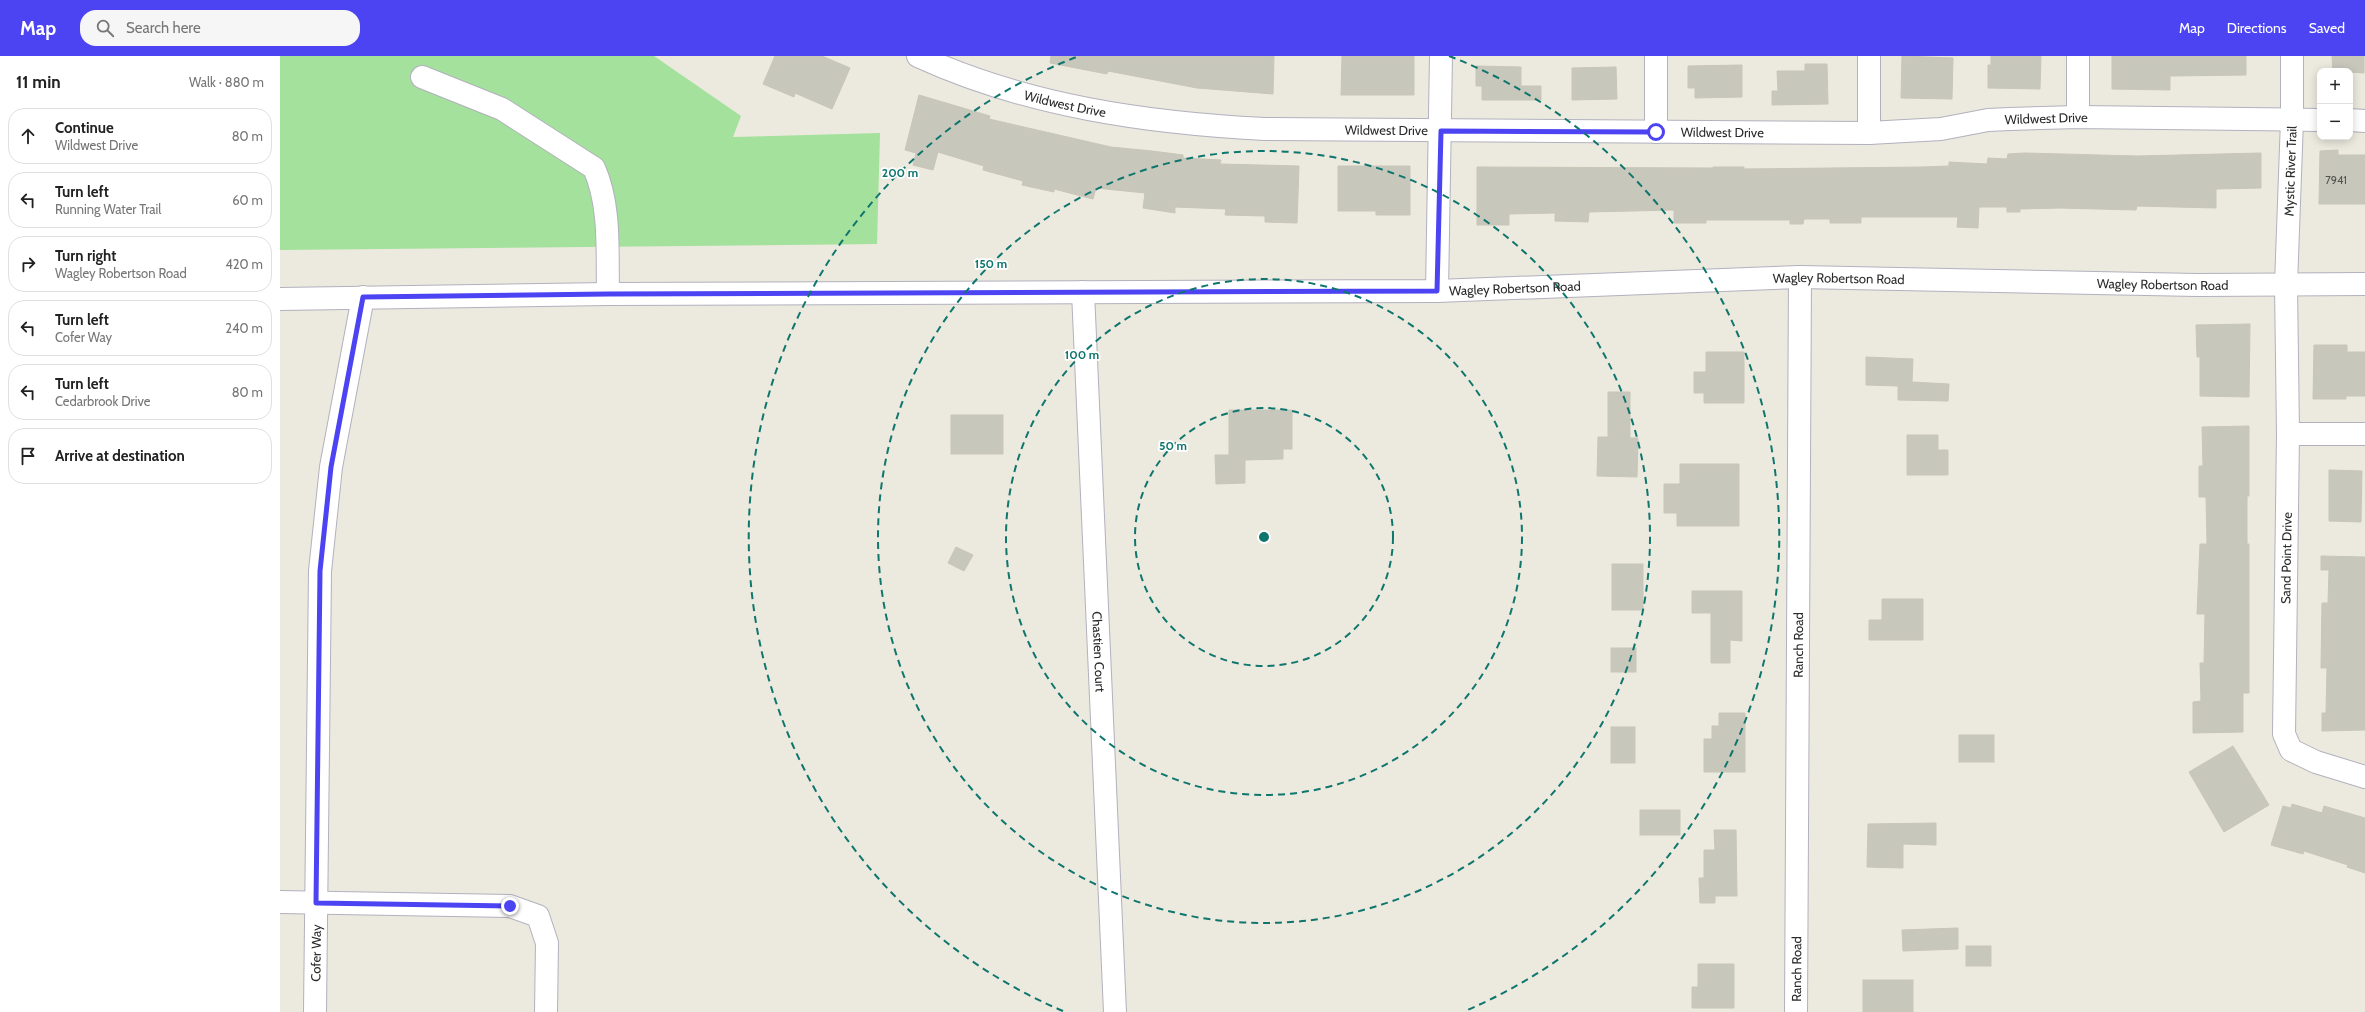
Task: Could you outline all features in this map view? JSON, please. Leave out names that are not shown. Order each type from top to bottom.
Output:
[{"type":"street","name":"Wildwest Drive","points":[[918,56],[1000,88],[1070,106],[1200,126],[1265,129],[1869,132],[1941,129],[1988,120],[2078,117],[2317,120]]},
{"type":"street","points":[[1437,291],[1441,131],[1441,56]]},
{"type":"street","points":[[1656,56],[1656,132]]},
{"type":"street","points":[[1869,56],[1869,132]]},
{"type":"street","points":[[2078,56],[2078,117]]},
{"type":"street","name":"Mystic River Trail","points":[[2286,285],[2292,120],[2292,56]]},
{"type":"street","points":[[422,77],[502,109],[594,168],[600,182],[606,214],[608,294]]},
{"type":"street","points":[[2353,120],[2365,121]]},
{"type":"street","name":"Wagley Robertson Road","points":[[280,299],[608,294],[1437,291],[1800,277],[2286,285],[2365,284]]},
{"type":"street","name":"Ranch Road","points":[[1796,1012],[1800,277]]},
{"type":"street","name":"Sand Point Drive","points":[[2286,285],[2288,434],[2284,734],[2291,750],[2316,762],[2365,777]]},
{"type":"street","name":"Chastien Court","points":[[1083,292],[1115,1012]]},
{"type":"street","name":"Cofer Way","points":[[315,1012],[320,571],[331,467],[363,297]]},
{"type":"street","points":[[2288,434],[2365,434]]},
{"type":"street","points":[[280,902],[510,906],[538,916],[547,943],[546,1012]]},
{"type":"green space","points":[[280,56],[654,56],[741,116],[733,137],[880,133],[877,244],[280,250]]},
{"type":"building","points":[[775,56],[822,56],[850,68],[832,109],[795,93],[794,97],[763,84]]},
{"type":"building","points":[[1051,56],[1274,56],[1273,94],[1197,88],[1108,71],[1107,74],[1050,63]]},
{"type":"building","points":[[1342,56],[1414,56],[1414,95],[1341,95]]},
{"type":"building","points":[[1902,56],[1953,58],[1952,99],[1901,98]]},
{"type":"building","points":[[1991,56],[2041,56],[2040,89],[1988,88],[1988,65],[1991,65]]},
{"type":"building","points":[[2112,56],[2246,56],[2246,75],[2170,76],[2170,90],[2112,89]]},
{"type":"building","points":[[2332,56],[2364,56],[2364,73],[2353,72],[2353,68],[2333,68]]},
{"type":"building","points":[[1805,64],[1827,64],[1828,104],[1772,105],[1772,91],[1778,91],[1777,71],[1805,71]]},
{"type":"building","points":[[1742,65],[1742,97],[1695,98],[1695,88],[1688,88],[1688,66]]},
{"type":"building","points":[[1476,66],[1521,67],[1521,86],[1541,86],[1541,100],[1482,100],[1482,86],[1476,86]]},
{"type":"building","points":[[1616,67],[1617,99],[1572,100],[1572,68]]},
{"type":"building","points":[[919,95],[990,116],[989,119],[1111,147],[1183,155],[1183,158],[1221,160],[1220,164],[1299,166],[1297,223],[1265,222],[1265,216],[1225,215],[1226,209],[1175,207],[1175,213],[1143,208],[1145,193],[1096,188],[1093,199],[1054,189],[1054,192],[1022,185],[1023,181],[983,170],[984,166],[938,152],[933,170],[913,165],[916,153],[905,150]]},
{"type":"building","points":[[2338,150],[2338,155],[2365,155],[2365,204],[2319,204],[2320,151]]},
{"type":"building","points":[[2025,153],[2137,156],[2261,153],[2261,188],[2216,189],[2216,208],[2137,206],[2136,210],[2060,208],[2020,209],[2020,212],[2007,212],[2007,207],[1979,207],[1978,228],[1957,227],[1958,217],[1861,217],[1861,223],[1830,223],[1830,219],[1804,219],[1803,224],[1790,224],[1790,220],[1706,220],[1706,223],[1674,223],[1674,210],[1589,212],[1588,222],[1555,221],[1555,213],[1509,214],[1509,225],[1477,225],[1477,167],[1744,167],[1744,169],[1922,167],[1949,166],[1949,162],[1987,164],[1988,158],[2007,159],[2008,154]]},
{"type":"building","points":[[1338,166],[1410,166],[1410,215],[1376,215],[1376,211],[1338,211]]},
{"type":"building","points":[[2250,324],[2249,397],[2200,396],[2200,357],[2197,357],[2196,325]]},
{"type":"building","points":[[2314,345],[2347,345],[2347,352],[2365,352],[2365,396],[2346,396],[2346,399],[2313,399]]},
{"type":"building","points":[[1706,352],[1744,352],[1744,403],[1704,403],[1704,393],[1694,393],[1694,372],[1706,372]]},
{"type":"building","points":[[1866,357],[1913,359],[1912,382],[1949,384],[1948,401],[1898,400],[1898,386],[1866,385]]},
{"type":"building","points":[[1608,392],[1630,392],[1630,438],[1638,438],[1637,477],[1597,476],[1598,437],[1608,437]]},
{"type":"building","points":[[1229,410],[1292,410],[1292,449],[1283,449],[1283,459],[1245,460],[1245,483],[1216,484],[1215,455],[1229,455]]},
{"type":"building","points":[[951,415],[1003,415],[1003,454],[951,454]]},
{"type":"building","points":[[2249,426],[2247,544],[2249,544],[2249,693],[2243,693],[2243,732],[2193,733],[2193,702],[2201,701],[2200,663],[2204,663],[2205,614],[2197,614],[2200,544],[2207,544],[2206,497],[2199,497],[2199,466],[2203,466],[2202,427]]},
{"type":"building","points":[[1907,435],[1938,435],[1938,450],[1948,450],[1948,475],[1907,475]]},
{"type":"building","points":[[1680,464],[1739,464],[1739,526],[1677,526],[1677,513],[1664,513],[1664,484],[1680,484]]},
{"type":"building","points":[[2329,470],[2362,471],[2361,522],[2329,521]]},
{"type":"building","points":[[956,547],[973,555],[964,571],[948,563]]},
{"type":"building","points":[[2321,556],[2365,557],[2365,730],[2322,731],[2322,713],[2326,713],[2327,668],[2321,668],[2322,603],[2328,603],[2329,570],[2321,570]]},
{"type":"building","points":[[1612,564],[1643,564],[1643,610],[1612,610]]},
{"type":"building","points":[[1692,591],[1742,591],[1742,641],[1730,640],[1730,663],[1711,663],[1711,613],[1692,613]]},
{"type":"building","points":[[1882,599],[1923,599],[1923,640],[1869,640],[1869,620],[1882,620]]},
{"type":"building","points":[[1611,648],[1636,648],[1636,672],[1611,672]]},
{"type":"building","points":[[1719,713],[1745,713],[1745,772],[1704,772],[1704,739],[1712,739],[1712,726],[1719,726]]},
{"type":"building","points":[[1611,727],[1635,727],[1635,763],[1611,763]]},
{"type":"building","points":[[1959,735],[1994,735],[1994,762],[1959,762]]},
{"type":"building","points":[[2233,746],[2269,805],[2224,832],[2189,772]]},
{"type":"building","points":[[2292,804],[2322,813],[2324,806],[2365,818],[2365,873],[2347,867],[2348,865],[2304,851],[2303,854],[2271,845],[2283,806],[2291,808]]},
{"type":"building","points":[[1640,810],[1680,810],[1680,835],[1640,835]]},
{"type":"building","points":[[1936,823],[1936,845],[1903,844],[1903,868],[1867,867],[1868,824]]},
{"type":"building","points":[[1714,830],[1736,830],[1737,896],[1715,896],[1715,903],[1700,903],[1699,878],[1704,878],[1704,850],[1715,850]]},
{"type":"building","points":[[1958,928],[1958,949],[1903,951],[1902,930]]},
{"type":"building","points":[[1966,946],[1991,946],[1991,966],[1966,966]]},
{"type":"building","points":[[1698,964],[1734,964],[1734,1008],[1692,1008],[1692,987],[1698,987]]},
{"type":"building","points":[[1863,980],[1913,980],[1913,1012],[1863,1012]]},
{"type":"route","points":[[510,906],[316,903],[320,571],[331,467],[358,333],[363,297],[608,294],[1437,291],[1441,131],[1656,132]]}]
